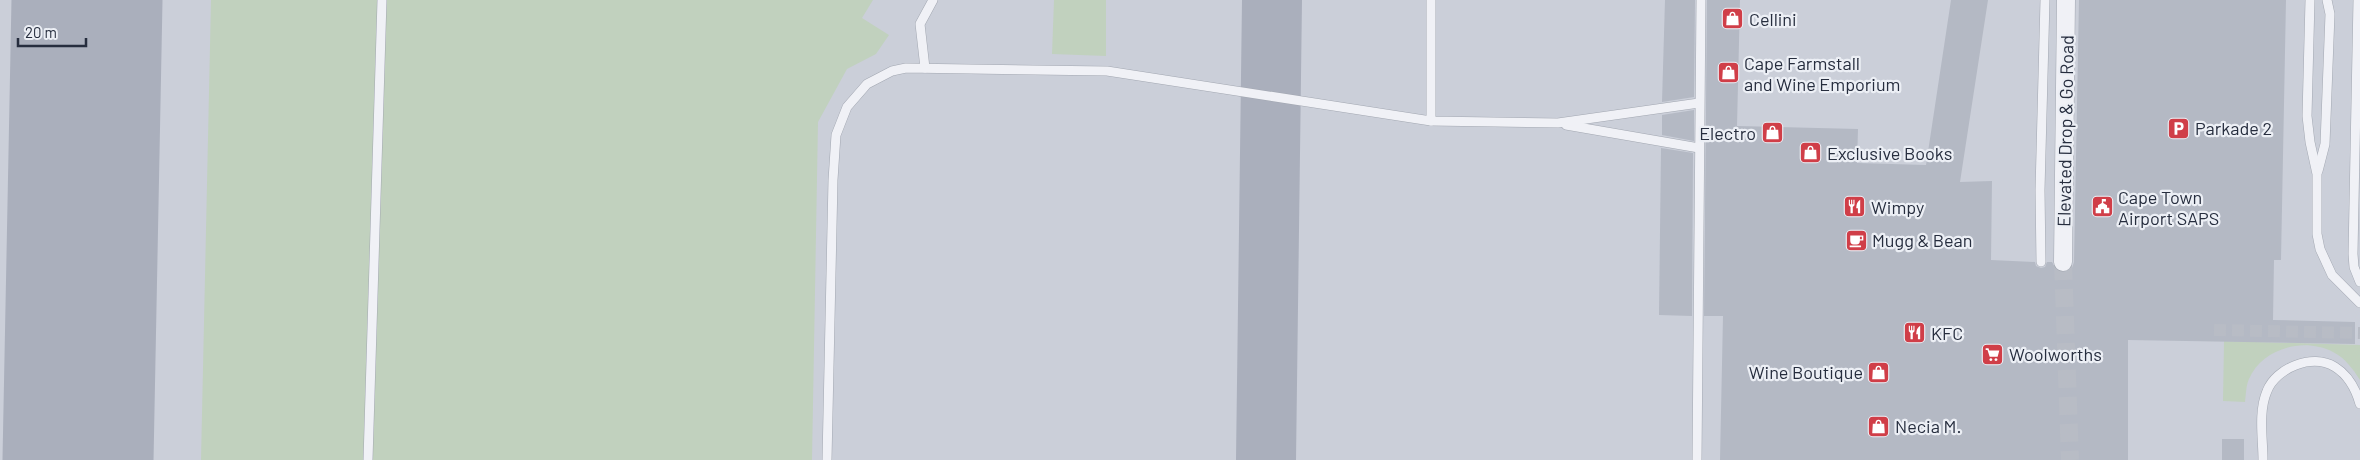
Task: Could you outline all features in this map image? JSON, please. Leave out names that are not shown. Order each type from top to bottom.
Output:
[{"type":"street","name":"Elevated Drop & Go Road","points":[[2063,262],[2066,0]]},
{"type":"lane","points":[[368,460],[382,0]]},
{"type":"lane","points":[[925,68],[920,24],[933,0]]},
{"type":"lane","points":[[1431,0],[1431,120]]},
{"type":"lane","points":[[1697,460],[1700,337],[1699,148],[1701,0]]},
{"type":"lane","points":[[2042,262],[2040,190],[2044,0]]},
{"type":"lane","points":[[2310,0],[2307,116],[2317,174],[2317,234],[2320,250],[2332,275],[2360,303]]},
{"type":"lane","points":[[2317,174],[2325,144],[2330,14],[2327,0]]},
{"type":"lane","points":[[2358,0],[2353,254],[2354,267],[2360,282]]},
{"type":"lane","points":[[828,460],[833,180],[836,135],[847,107],[868,84],[892,71],[925,68],[1107,72],[1431,120],[1558,123],[1699,148]]},
{"type":"lane","points":[[1558,123],[1700,103]]},
{"type":"lane","points":[[2263,460],[2263,403],[2267,390],[2281,372],[2293,365],[2309,363],[2334,366],[2352,386],[2360,404]]},
{"type":"shaded area","points":[[0,0],[2360,0],[2360,460],[0,460]]},
{"type":"green space","points":[[211,0],[873,0],[862,18],[889,35],[876,54],[847,69],[818,122],[812,460],[201,460]]},
{"type":"green space","points":[[1054,0],[1106,0],[1106,56],[1052,54]]},
{"type":"green space","points":[[2224,341],[2360,345],[2360,380],[2348,364],[2333,352],[2322,348],[2297,346],[2285,348],[2274,353],[2255,368],[2248,381],[2245,402],[2223,401]]},
{"type":"building","points":[[1665,0],[1695,0],[1694,97],[1662,102]]},
{"type":"building","points":[[1707,0],[1740,0],[1737,126],[1858,129],[1857,163],[1926,165],[1951,0],[1988,0],[1960,182],[1992,181],[1991,260],[2035,262],[2036,266],[2041,268],[2045,267],[2047,262],[2052,262],[2057,271],[2063,273],[2072,268],[2074,262],[2079,0],[2286,0],[2281,260],[2274,260],[2273,320],[2355,322],[2355,344],[2128,340],[2128,460],[1720,460],[1723,316],[1704,316]]},
{"type":"building","points":[[1694,110],[1694,141],[1662,135],[1662,115]]},
{"type":"building","points":[[1661,148],[1693,153],[1692,316],[1659,315]]},
{"type":"building","points":[[2222,439],[2244,439],[2244,460],[2222,460]]},
{"type":"taxiway","points":[[1266,460],[1272,0]]},
{"type":"runway","points":[[78,460],[87,0]]},
{"type":"tunnel","points":[[2063,262],[2070,460]]},
{"type":"tunnel","points":[[2214,330],[2360,333]]},
{"type":"place","name":"Cellini","points":[[1733,19]]},
{"type":"place","name":"Cape Farmstall and Wine Emporium","points":[[1728,73]]},
{"type":"place","name":"Parkade 2","points":[[2179,128]]},
{"type":"place","name":"Electro","points":[[1772,133]]},
{"type":"place","name":"Exclusive Books","points":[[1811,153]]},
{"type":"place","name":"Wimpy","points":[[1855,207]]},
{"type":"place","name":"Cape Town Airport SAPS","points":[[2102,207]]},
{"type":"place","name":"Mugg & Bean","points":[[1856,240]]},
{"type":"place","name":"KFC","points":[[1915,333]]},
{"type":"place","name":"Woolworths","points":[[1993,354]]},
{"type":"place","name":"Wine Boutique","points":[[1879,372]]},
{"type":"place","name":"Necia M.","points":[[1879,426]]}]
